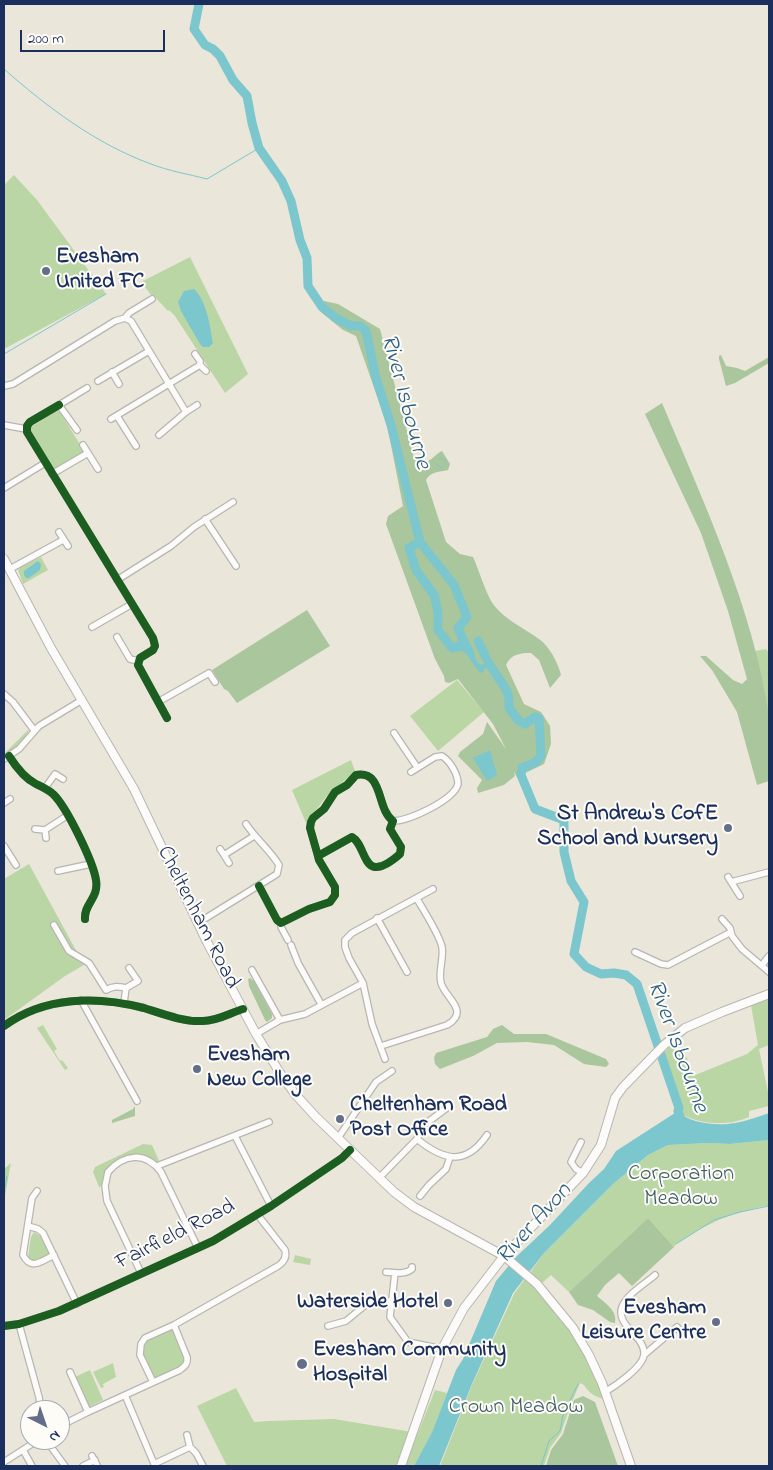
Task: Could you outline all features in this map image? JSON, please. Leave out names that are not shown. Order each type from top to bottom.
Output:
[{"type":"main road","name":"Cheltenham Road","points":[[4,559],[41,630],[134,789],[198,923],[256,1034],[280,1073],[295,1094],[338,1138],[379,1178],[414,1207],[505,1257],[537,1284],[573,1328],[589,1355],[605,1392],[631,1466]]},
{"type":"main road","points":[[401,1466],[442,1349],[464,1308],[505,1257],[583,1173],[601,1145],[615,1098],[623,1087],[664,1045],[685,1028],[769,994]]},
{"type":"street","points":[[4,386],[13,384],[152,300]]},
{"type":"street","points":[[125,318],[131,322],[186,412]]},
{"type":"street","points":[[98,381],[148,351]]},
{"type":"street","points":[[195,354],[200,361],[200,365],[206,371]]},
{"type":"street","points":[[110,419],[200,365]]},
{"type":"street","points":[[112,372],[119,384]]},
{"type":"street","points":[[26,429],[30,422],[87,388]]},
{"type":"street","points":[[59,405],[77,430]]},
{"type":"street","points":[[159,434],[197,405]]},
{"type":"street","points":[[117,416],[136,446]]},
{"type":"street","points":[[4,425],[26,429]]},
{"type":"street","points":[[26,429],[153,638],[155,646],[153,650],[143,655],[138,661],[138,666],[167,718]]},
{"type":"street","points":[[83,445],[98,469]]},
{"type":"street","points":[[52,474],[88,453]]},
{"type":"street","points":[[4,488],[45,463]]},
{"type":"street","points":[[117,580],[171,546],[205,519],[233,502]]},
{"type":"street","points":[[205,519],[236,566]]},
{"type":"street","points":[[60,532],[68,546]]},
{"type":"street","points":[[10,569],[63,540]]},
{"type":"street","points":[[92,627],[132,604]]},
{"type":"street","points":[[117,637],[130,659],[138,661]]},
{"type":"street","points":[[156,699],[209,672],[215,682]]},
{"type":"street","points":[[4,694],[13,702],[34,730]]},
{"type":"street","points":[[82,700],[44,722],[34,730],[19,749],[7,758],[22,774],[35,784],[45,788],[59,801],[68,815],[91,864],[96,887],[95,894],[84,912],[85,919]]},
{"type":"street","points":[[394,732],[418,767]]},
{"type":"street","points":[[318,856],[352,837],[358,842],[368,863],[371,865],[380,866],[397,856],[401,847],[390,831],[393,821],[419,815],[457,789],[459,780],[449,762],[442,756],[435,757],[411,772]]},
{"type":"street","points":[[45,788],[55,774],[63,779]]},
{"type":"street","points":[[279,922],[330,902],[335,895],[335,887],[318,856],[310,822],[324,809],[336,792],[347,785],[356,775],[365,774],[372,778],[388,816],[393,821]]},
{"type":"street","points":[[4,803],[10,799]]},
{"type":"street","points":[[36,829],[45,830],[68,815]]},
{"type":"street","points":[[198,923],[277,874],[279,865],[246,824]]},
{"type":"street","points":[[45,830],[46,838]]},
{"type":"street","points":[[224,855],[254,836]]},
{"type":"street","points":[[4,849],[16,865]]},
{"type":"street","points":[[220,849],[229,863]]},
{"type":"street","points":[[58,871],[91,864]]},
{"type":"street","points":[[740,896],[730,880],[769,872]]},
{"type":"street","points":[[259,886],[321,1004]]},
{"type":"street","points":[[385,1059],[372,1024],[363,983],[349,958],[344,944],[345,940],[352,933],[433,889]]},
{"type":"street","points":[[381,1046],[447,1025],[454,1020],[457,1014],[456,1007],[441,983],[442,948],[417,898]]},
{"type":"street","points":[[378,918],[407,972]]},
{"type":"street","points":[[722,920],[730,928],[735,941],[742,949],[769,972]]},
{"type":"street","points":[[54,925],[69,951],[89,963],[106,990],[119,986],[126,988],[138,981],[129,968]]},
{"type":"street","points":[[635,952],[668,965],[731,932]]},
{"type":"street","points":[[762,965],[769,956]]},
{"type":"street","points":[[252,970],[280,1020]]},
{"type":"street","points":[[256,1034],[280,1020],[305,1014],[363,983]]},
{"type":"street","points":[[124,1003],[126,988]]},
{"type":"street","points":[[4,1026],[22,1015],[42,1007],[61,1002],[81,1000],[124,1003],[188,1021],[202,1022],[217,1019],[243,1009]]},
{"type":"street","points":[[81,1000],[137,1101]]},
{"type":"street","points":[[338,1138],[376,1082],[392,1070]]},
{"type":"street","points":[[379,1178],[417,1139],[424,1125],[448,1107]]},
{"type":"street","points":[[157,1166],[269,1122]]},
{"type":"street","points":[[417,1139],[426,1146],[450,1157],[471,1153],[479,1146],[487,1134]]},
{"type":"street","points":[[235,1136],[271,1206]]},
{"type":"street","points":[[581,1142],[571,1162],[576,1169],[583,1173]]},
{"type":"street","name":"Fairfield Road","points":[[4,1326],[19,1324],[77,1304],[198,1248],[271,1206],[336,1162],[350,1150]]},
{"type":"street","points":[[420,1196],[429,1184],[446,1169],[450,1157]]},
{"type":"street","points":[[141,1274],[107,1201],[105,1181],[108,1172],[111,1168],[128,1158],[145,1159],[157,1166],[198,1248]]},
{"type":"street","points":[[37,1191],[32,1198],[23,1255],[30,1264],[37,1263],[54,1255]]},
{"type":"street","points":[[153,1382],[140,1355],[141,1344],[146,1338],[174,1325],[283,1264],[285,1250],[258,1214]]},
{"type":"street","points":[[28,1226],[41,1230],[77,1304]]},
{"type":"street","points":[[386,1272],[395,1274],[410,1271],[412,1267]]},
{"type":"street","points":[[395,1274],[390,1318],[408,1342],[442,1349]]},
{"type":"street","points":[[644,1355],[641,1343],[623,1320],[621,1314],[626,1301],[655,1274]]},
{"type":"street","points":[[328,1326],[346,1321],[369,1302],[392,1301]]},
{"type":"street","points":[[19,1324],[39,1400]]},
{"type":"street","points":[[70,1421],[180,1370],[188,1362],[188,1357],[174,1325]]},
{"type":"street","points":[[605,1392],[631,1372],[641,1362],[644,1355],[677,1327],[682,1333]]},
{"type":"street","points":[[70,1372],[88,1412]]},
{"type":"street","points":[[125,1395],[155,1465],[190,1447]]},
{"type":"street","points":[[188,1435],[190,1447],[196,1452],[203,1466]]},
{"type":"street","points":[[4,1462],[23,1450],[32,1466]]},
{"type":"street","points":[[53,1450],[65,1466]]},
{"type":"street","points":[[83,1466],[95,1461]]},
{"type":"green space","name":"Evesham United FC","points":[[14,175],[37,200],[106,294],[4,349],[4,185]]},
{"type":"green space","points":[[190,257],[248,374],[225,393],[175,316],[152,296],[141,282]]},
{"type":"green space","points":[[324,301],[338,304],[380,329],[414,458],[423,463],[429,461],[442,451],[450,464],[448,470],[433,473],[426,480],[446,542],[460,554],[473,557],[493,604],[509,619],[543,642],[558,665],[561,675],[550,688],[539,660],[531,653],[516,655],[510,658],[506,665],[524,704],[541,712],[550,726],[551,744],[544,764],[517,777],[514,772],[515,776],[504,785],[478,793],[477,788],[482,780],[458,756],[460,752],[483,734],[487,722],[506,749],[493,724],[458,679],[449,683],[445,682],[435,659],[386,524],[388,516],[403,506],[387,425],[356,336],[343,330],[322,313],[319,309]]},
{"type":"green space","points":[[721,355],[726,366],[745,371],[769,357],[769,363],[735,383],[726,386],[719,359]]},
{"type":"green space","points":[[662,403],[725,556],[739,596],[762,676],[770,724],[769,781],[757,785],[737,712],[712,670],[700,656],[706,656],[733,680],[742,684],[747,679],[728,611],[701,533],[645,414]]},
{"type":"green space","points":[[57,411],[60,412],[84,453],[53,469],[30,432],[31,427]]},
{"type":"green space","points":[[41,557],[48,570],[23,584],[18,570]]},
{"type":"green space","points":[[307,610],[330,646],[237,703],[228,691],[224,689],[212,670]]},
{"type":"green space","points":[[766,649],[769,653],[769,720],[755,651]]},
{"type":"green space","points":[[457,680],[484,712],[438,751],[410,716]]},
{"type":"green space","points":[[28,730],[22,741],[4,756],[4,754]]},
{"type":"green space","points":[[351,760],[355,771],[326,797],[306,823],[292,790]]},
{"type":"green space","points":[[29,864],[84,965],[65,976],[4,1020],[4,879]]},
{"type":"green space","points":[[250,978],[254,981],[272,1014],[272,1018],[267,1022],[249,986],[248,979]]},
{"type":"green space","points":[[769,998],[769,1045],[759,1049],[769,1097],[769,1106],[749,1111],[749,1117],[727,1123],[712,1123],[683,1115],[678,1111],[679,1108],[661,1056],[674,1042],[687,1058],[693,1076],[747,1054],[758,1045],[751,1005]]},
{"type":"green space","points":[[43,1025],[57,1049],[54,1051],[60,1061],[62,1060],[68,1068],[65,1070],[37,1028]]},
{"type":"green space","points":[[502,1025],[514,1034],[546,1034],[606,1059],[609,1064],[606,1067],[584,1064],[554,1045],[527,1042],[497,1043],[473,1056],[440,1069],[435,1064],[434,1058],[436,1053],[487,1037],[493,1029]]},
{"type":"green space","points":[[135,1106],[135,1116],[112,1123],[112,1120],[133,1109]]},
{"type":"green space","name":"Corporation Meadow","points":[[769,1140],[769,1206],[718,1220],[693,1233],[674,1247],[648,1218],[569,1292],[551,1275],[541,1284],[529,1274],[544,1253],[613,1184],[648,1155],[668,1145],[730,1144]]},
{"type":"green space","points":[[143,1144],[152,1145],[159,1161],[156,1162],[136,1156],[123,1157],[116,1160],[106,1170],[102,1186],[99,1187],[93,1172],[95,1167]]},
{"type":"green space","points":[[11,1163],[10,1168],[4,1202],[4,1169]]},
{"type":"green space","points":[[648,1218],[674,1247],[632,1286],[619,1273],[605,1285],[597,1296],[613,1311],[615,1323],[610,1322],[593,1310],[578,1305],[569,1292]]},
{"type":"green space","points":[[34,1232],[40,1236],[49,1253],[47,1256],[34,1262],[28,1259],[28,1257],[31,1237]]},
{"type":"green space","points":[[295,1255],[311,1259],[310,1265],[293,1262]]},
{"type":"green space","name":"Crown Meadow","points":[[527,1276],[572,1328],[606,1399],[594,1395],[580,1383],[561,1433],[550,1448],[544,1466],[440,1466],[472,1385],[514,1294]]},
{"type":"green space","points":[[174,1325],[188,1362],[153,1382],[140,1355],[145,1338]]},
{"type":"green space","points":[[113,1363],[116,1377],[103,1384],[104,1387],[101,1388],[93,1372]]},
{"type":"green space","points":[[90,1370],[103,1400],[88,1407],[75,1377]]},
{"type":"green space","points":[[236,1388],[254,1422],[334,1419],[412,1432],[401,1466],[227,1466],[197,1406]]},
{"type":"green space","points":[[435,1390],[447,1393],[432,1432],[414,1466],[405,1466]]},
{"type":"green space","points":[[583,1396],[595,1402],[618,1466],[546,1466],[551,1450],[563,1434],[574,1400]]},
{"type":"water","points":[[194,289],[202,300],[207,314],[213,343],[209,347],[203,347],[200,344],[181,311],[178,302],[184,291]]},
{"type":"water","points":[[38,561],[41,564],[40,570],[26,578],[24,571]]},
{"type":"water","points":[[460,634],[463,634],[471,645],[476,660],[481,665],[488,662],[483,672],[480,673],[464,651],[457,649],[456,646]]},
{"type":"water","points":[[490,750],[497,775],[487,781],[473,758]]},
{"type":"water","points":[[678,1111],[690,1119],[705,1123],[721,1124],[739,1122],[769,1113],[769,1140],[730,1144],[668,1145],[648,1155],[613,1184],[544,1253],[513,1293],[472,1384],[439,1466],[414,1466],[432,1432],[456,1370],[463,1359],[496,1281],[516,1257],[604,1169],[616,1151]]},
{"type":"waterway","name":"River Isbourne","points":[[199,4],[194,29],[205,45],[213,49],[220,56],[233,80],[247,96],[259,148],[282,181],[291,201],[300,240],[307,258],[308,286],[322,307],[336,318],[351,326],[360,326],[366,331],[376,378],[391,425],[420,542],[454,585],[467,617],[458,628],[465,644]]},
{"type":"waterway","points":[[4,69],[37,97],[92,135],[131,156],[165,169],[207,179],[259,148]]},
{"type":"waterway","points":[[4,354],[106,294]]},
{"type":"waterway","points":[[440,458],[446,461]]},
{"type":"waterway","points":[[436,464],[442,468]]},
{"type":"waterway","points":[[420,542],[409,548],[416,570],[434,595],[438,612],[438,630],[452,648],[462,646],[466,648]]},
{"type":"waterway","name":"River Isbourne","points":[[478,641],[488,662],[507,691],[509,708],[518,720],[525,724],[535,717],[539,718],[541,756],[536,762],[522,768],[521,775],[535,809],[564,820],[564,852],[571,881],[584,902],[574,954],[586,967],[601,974],[614,973],[626,975],[637,984],[682,1122]]},
{"type":"waterway","points":[[4,1191],[7,1176]]},
{"type":"waterway","points":[[676,1244],[714,1220],[769,1206]]},
{"type":"waterway","points":[[541,1466],[549,1441],[560,1431],[563,1415],[578,1384]]},
{"type":"cycle path","points":[[59,405],[30,422],[27,426],[27,432],[153,638],[155,646],[153,650],[140,658],[138,665],[167,718]]},
{"type":"cycle path","points":[[9,756],[24,775],[32,782],[51,792],[58,800],[72,821],[85,848],[96,880],[94,896],[85,914],[85,919]]},
{"type":"cycle path","points":[[259,886],[277,920],[281,923],[309,909],[330,902],[335,895],[335,887],[319,860],[310,828],[311,822],[324,809],[335,792],[347,785],[356,775],[365,775],[371,778],[376,784],[384,808],[393,821],[390,829],[401,847],[400,854],[378,867],[372,866],[367,862],[357,842],[352,837],[318,856]]},
{"type":"cycle path","points":[[4,1026],[20,1016],[37,1009],[72,1001],[126,1004],[173,1017],[196,1021],[213,1020],[243,1009]]},
{"type":"cycle path","points":[[4,1326],[19,1324],[59,1311],[213,1241],[271,1206],[342,1158],[350,1150]]},
{"type":"place","name":"Evesham United FC","points":[[46,271]]},
{"type":"place","name":"St Andrew's CofE School and Nursery","points":[[728,828]]},
{"type":"place","name":"Evesham New College","points":[[197,1069]]},
{"type":"place","name":"Cheltenham Road Post Office","points":[[340,1119]]},
{"type":"place","name":"Waterside Hotel","points":[[448,1303]]},
{"type":"place","name":"Evesham Leisure Centre","points":[[716,1322]]},
{"type":"place","name":"Evesham Community Hospital","points":[[302,1364]]},
{"type":"water label","name":"River Avon","points":[[535,1225]]}]
